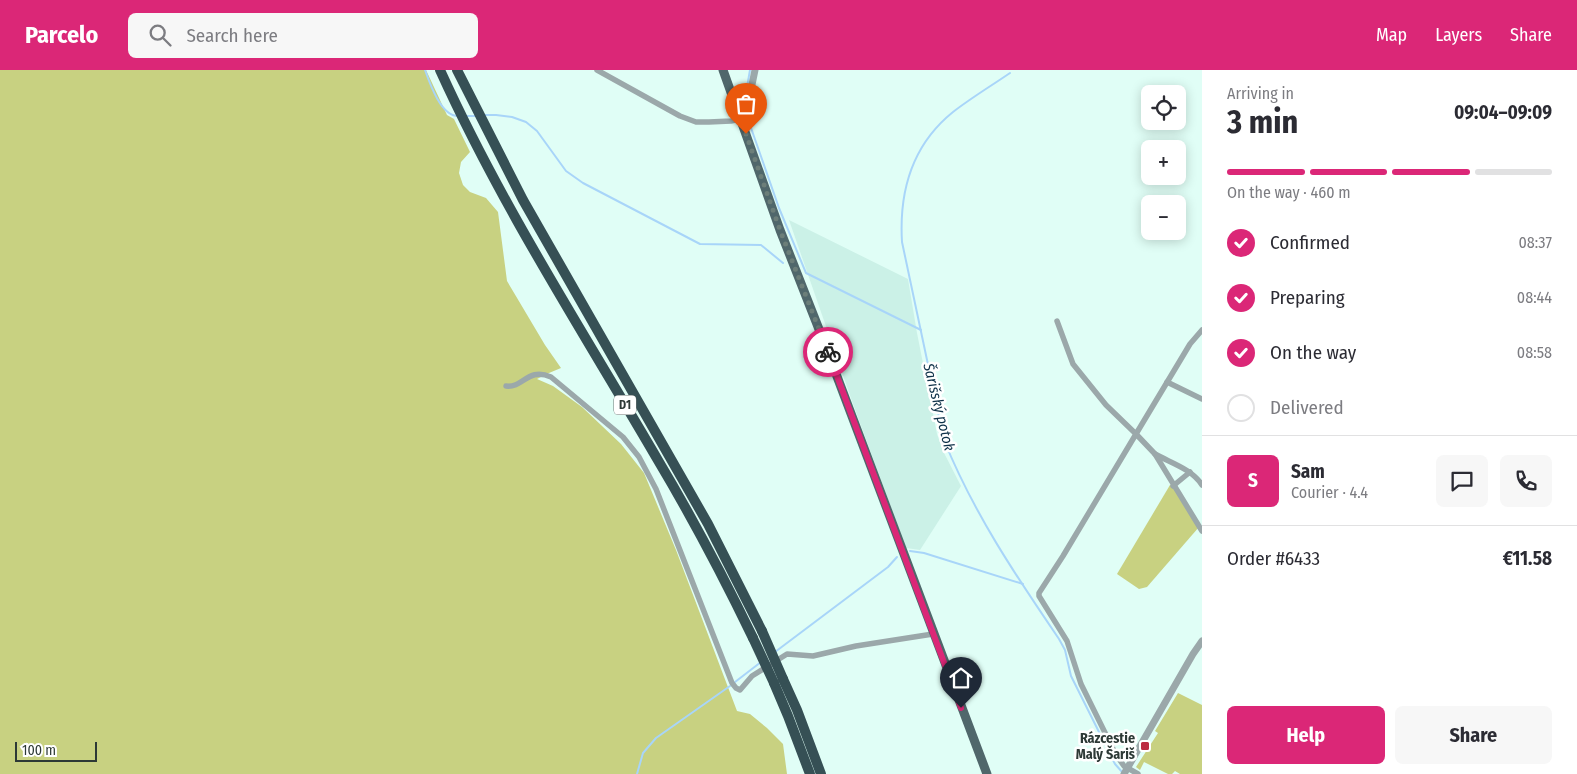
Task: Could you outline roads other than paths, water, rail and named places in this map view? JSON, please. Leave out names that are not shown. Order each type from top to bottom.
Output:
[{"type":"highway","name":"D1","points":[[440,70],[491,174],[538,260],[674,488],[731,592],[753,638],[797,710],[821,774]]},
{"type":"highway","name":"D1","points":[[457,70],[505,166],[708,524],[762,631],[788,716],[810,774]]},
{"type":"main road","points":[[723,70],[777,222],[986,774]]},
{"type":"street","points":[[597,70],[680,116],[696,122],[740,119],[747,109],[755,70]]},
{"type":"street","points":[[1057,321],[1073,364],[1106,405],[1155,454],[1202,531]]},
{"type":"street","points":[[1138,774],[1126,770],[1104,733],[1080,684],[1066,641],[1039,593],[1064,556],[1190,344],[1202,330]]},
{"type":"street","points":[[506,386],[514,386],[534,374],[551,377],[604,420],[632,447],[648,471],[656,489],[732,683],[736,688],[740,690],[752,676],[787,654],[813,656],[856,646],[933,634]]},
{"type":"street","points":[[1167,382],[1202,399]]},
{"type":"street","points":[[1155,454],[1190,472],[1202,485]]},
{"type":"street","points":[[1173,486],[1190,472]]},
{"type":"street","points":[[1126,770],[1192,654],[1202,641]]},
{"type":"waterway","points":[[425,70],[441,105],[452,115],[458,116]]},
{"type":"waterway","points":[[744,104],[750,70]]},
{"type":"waterway","name":"Šarišský potok","points":[[1010,73],[953,112],[927,139],[918,154],[906,188],[903,205],[902,242],[944,440],[968,493],[996,543],[1065,650],[1071,676],[1115,764],[1123,773]]},
{"type":"waterway","points":[[483,115],[512,117],[526,122],[537,131],[566,171],[583,183],[700,244],[761,245],[783,263]]},
{"type":"waterway","points":[[466,116],[476,116]]},
{"type":"waterway","points":[[750,125],[779,208],[806,273],[921,330]]},
{"type":"waterway","points":[[910,551],[924,553],[1023,584]]},
{"type":"waterway","points":[[775,652],[888,567],[897,557]]},
{"type":"waterway","points":[[735,682],[761,662]]},
{"type":"waterway","points":[[637,774],[643,753],[656,738],[730,686]]},
{"type":"place","name":"Rázcestie Malý Šariš","points":[[1145,746]]}]
